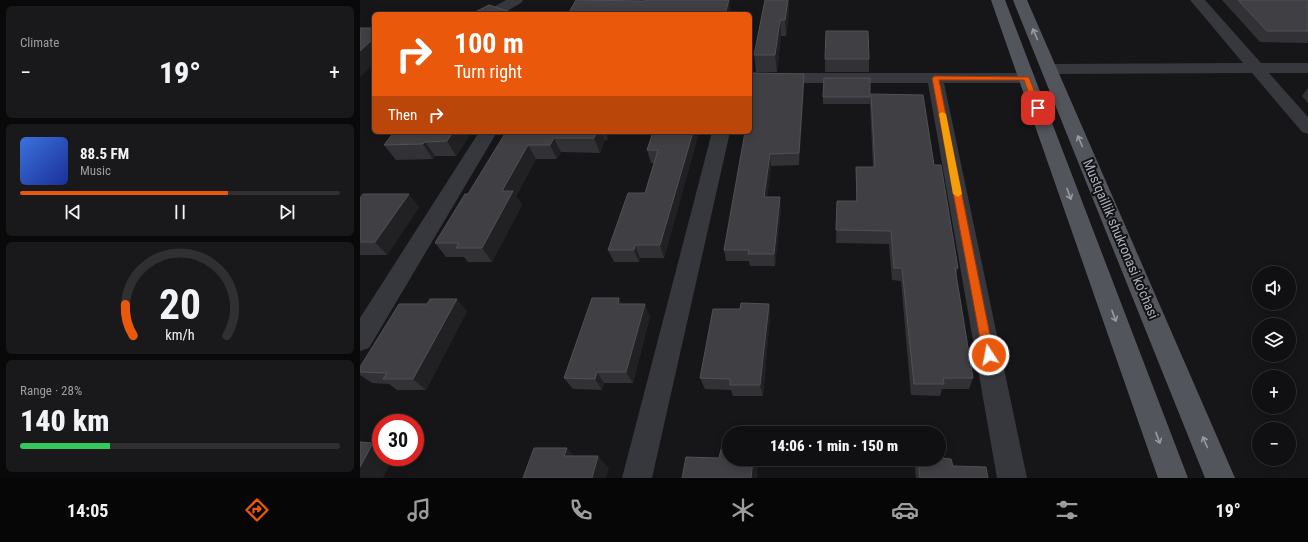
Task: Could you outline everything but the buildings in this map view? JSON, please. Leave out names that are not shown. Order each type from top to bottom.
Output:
[{"type":"main road","name":"Mustqaillik shukronasi ko'chasi","points":[[998,0],[1173,478]]},
{"type":"main road","name":"Mustqaillik shukronasi ko'chasi","points":[[1020,0],[1220,478]]},
{"type":"street","points":[[495,12],[516,0]]},
{"type":"street","points":[[1197,0],[1308,128]]},
{"type":"street","points":[[1050,69],[1255,67],[1308,68]]},
{"type":"street","points":[[752,78],[935,78],[1024,71]]},
{"type":"street","points":[[935,78],[1012,478]]},
{"type":"street","points":[[360,340],[487,134]]},
{"type":"street","points":[[637,478],[721,134]]},
{"type":"slow traffic","points":[[942,114],[958,194]]},
{"type":"route","points":[[989,355],[935,78],[1027,78],[1038,108]]}]
